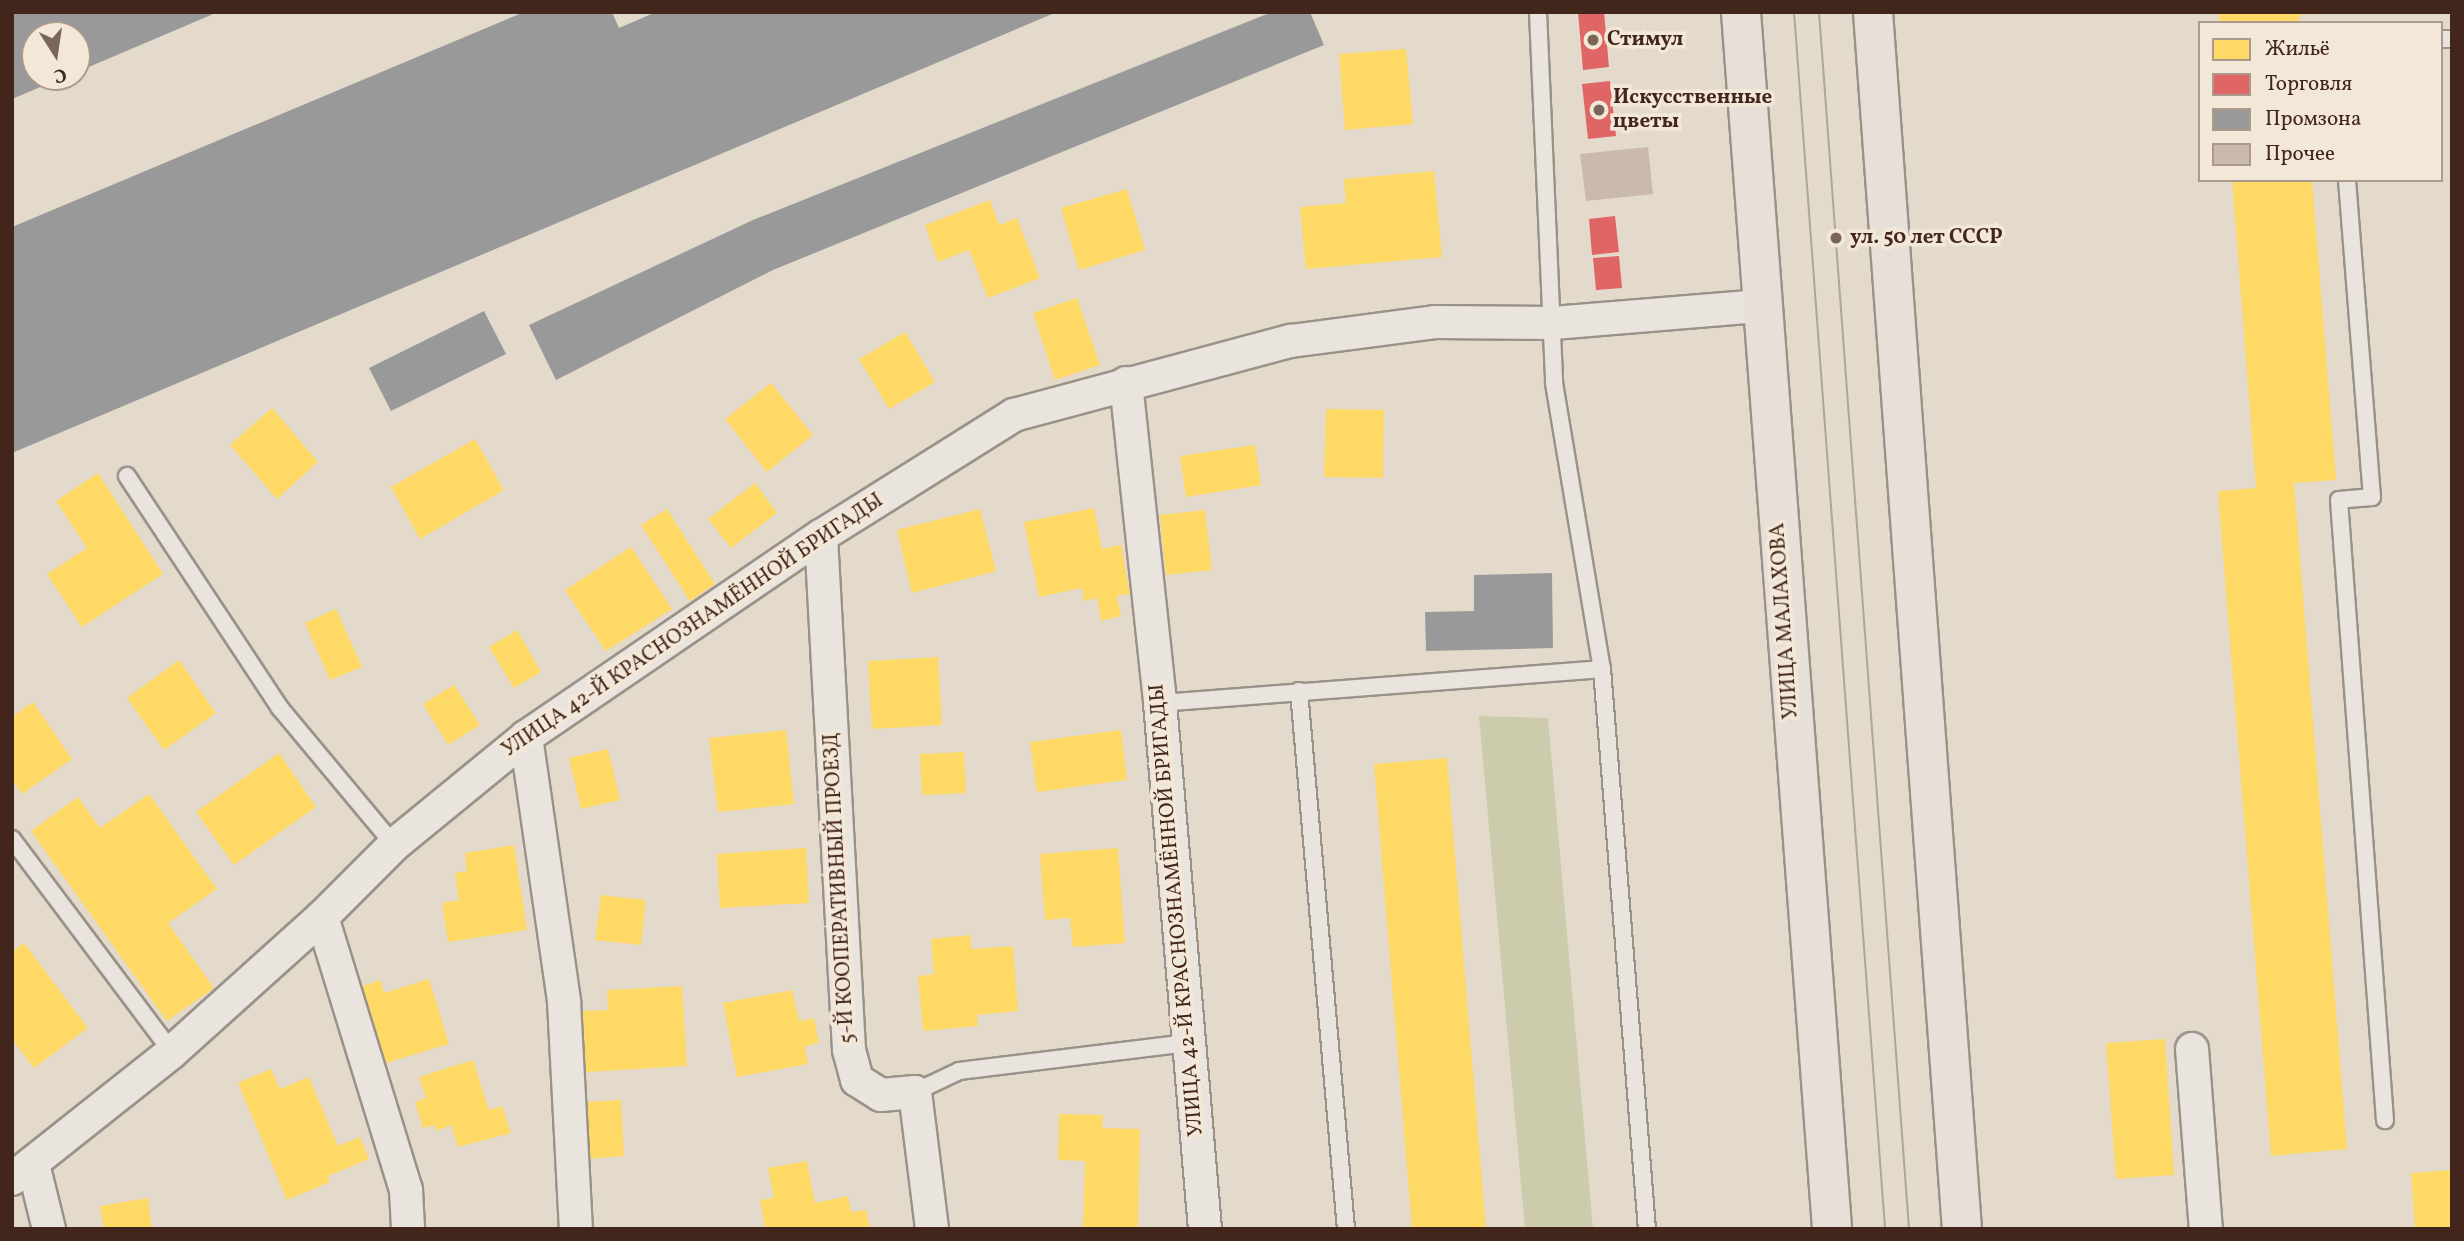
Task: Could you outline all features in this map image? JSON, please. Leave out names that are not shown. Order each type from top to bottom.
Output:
[{"type":"main road","name":"УЛИЦА МАЛАХОВА","points":[[1741,12],[1832,1229]]},
{"type":"main road","points":[[1873,12],[1962,1229]]},
{"type":"street","name":"УЛИЦА 42-Й КРАСНОЗНАМЁННОЙ БРИГАДЫ","points":[[23,1172],[172,1052],[322,917],[394,845],[526,737],[821,536],[1014,415],[1291,341],[1435,322],[1553,323],[1761,306]]},
{"type":"street","name":"УЛИЦА 42-Й КРАСНОЗНАМЁННОЙ БРИГАДЫ","points":[[1126,383],[1160,703],[1205,1229]]},
{"type":"street","name":"5-Й КООПЕРАТИВНЫЙ ПРОЕЗД","points":[[821,536],[849,1050],[858,1080],[881,1096],[915,1092]]},
{"type":"street","points":[[526,737],[564,1002],[576,1229]]},
{"type":"street","points":[[322,917],[406,1190],[408,1229]]},
{"type":"street","points":[[2192,1049],[2206,1229]]},
{"type":"street","points":[[915,1092],[932,1229]]},
{"type":"street","points":[[23,1172],[48,1229]]},
{"type":"lane","points":[[1538,12],[1554,383],[1602,669],[1647,1229]]},
{"type":"lane","points":[[2347,182],[2372,497],[2339,500],[2385,1120]]},
{"type":"lane","points":[[127,476],[280,708],[394,845]]},
{"type":"lane","points":[[1160,703],[1602,669]]},
{"type":"lane","points":[[1299,691],[1346,1229]]},
{"type":"lane","points":[[12,839],[172,1052]]},
{"type":"lane","points":[[915,1092],[959,1071],[1187,1043]]},
{"type":"green space","points":[[1479,716],[1548,718],[1593,1229],[1525,1229]]},
{"type":"building: Жильё","points":[[2219,12],[2312,12],[2299,15],[2299,21],[2219,21]]},
{"type":"building: Жильё","points":[[1406,49],[1413,124],[1345,130],[1339,54]]},
{"type":"building: Жильё","points":[[1434,171],[1442,257],[1306,269],[1300,207],[1346,203],[1344,179]]},
{"type":"building: Жильё","points":[[2232,182],[2312,182],[2336,480],[2294,483],[2347,1149],[2271,1156],[2218,491],[2256,488]]},
{"type":"building: Жильё","points":[[1127,189],[1145,250],[1079,270],[1061,208]]},
{"type":"building: Жильё","points":[[990,200],[999,225],[1017,218],[1040,278],[988,298],[969,250],[938,262],[925,225]]},
{"type":"building: Жильё","points":[[1077,298],[1100,365],[1055,380],[1033,313]]},
{"type":"building: Жильё","points":[[905,332],[935,382],[889,409],[859,359]]},
{"type":"building: Жильё","points":[[771,383],[813,435],[767,472],[725,419]]},
{"type":"building: Жильё","points":[[272,408],[318,462],[277,499],[230,445]]},
{"type":"building: Жильё","points":[[1326,409],[1384,410],[1383,478],[1324,477]]},
{"type":"building: Жильё","points":[[475,439],[504,490],[420,539],[391,487]]},
{"type":"building: Жильё","points":[[1255,445],[1261,485],[1186,497],[1180,456]]},
{"type":"building: Жильё","points":[[98,473],[163,574],[82,627],[47,574],[87,548],[56,501]]},
{"type":"building: Жильё","points":[[755,483],[777,513],[731,548],[708,519]]},
{"type":"building: Жильё","points":[[1094,508],[1102,549],[1121,545],[1130,594],[1117,596],[1121,616],[1101,621],[1097,598],[1084,601],[1082,588],[1039,597],[1024,522]]},
{"type":"building: Жильё","points":[[667,509],[715,584],[690,601],[641,525]]},
{"type":"building: Жильё","points":[[980,509],[996,571],[912,593],[897,530]]},
{"type":"building: Жильё","points":[[1205,510],[1212,570],[1166,575],[1160,515]]},
{"type":"building: Жильё","points":[[631,547],[672,609],[606,651],[565,590]]},
{"type":"building: Жильё","points":[[336,609],[362,667],[330,680],[305,623]]},
{"type":"building: Жильё","points":[[517,630],[541,672],[514,688],[489,647]]},
{"type":"building: Жильё","points":[[938,657],[942,725],[872,729],[868,661]]},
{"type":"building: Жильё","points":[[179,660],[216,713],[164,750],[127,698]]},
{"type":"building: Жильё","points":[[454,685],[480,725],[448,745],[423,704]]},
{"type":"building: Жильё","points":[[33,702],[72,759],[22,794],[12,780],[12,717]]},
{"type":"building: Жильё","points":[[786,730],[794,804],[718,812],[709,738]]},
{"type":"building: Жильё","points":[[1121,730],[1127,780],[1037,792],[1030,742]]},
{"type":"building: Жильё","points":[[608,749],[620,800],[581,809],[569,758]]},
{"type":"building: Жильё","points":[[964,752],[966,793],[922,795],[920,754]]},
{"type":"building: Жильё","points":[[279,753],[316,807],[234,865],[196,812]]},
{"type":"building: Жильё","points":[[1447,758],[1486,1229],[1412,1229],[1374,764]]},
{"type":"building: Жильё","points":[[149,794],[217,889],[168,923],[214,988],[167,1021],[31,831],[78,797],[100,828]]},
{"type":"building: Жильё","points":[[514,845],[527,930],[448,942],[442,903],[459,900],[455,873],[467,871],[465,853]]},
{"type":"building: Жильё","points":[[806,848],[809,903],[720,908],[717,854]]},
{"type":"building: Жильё","points":[[1118,848],[1125,943],[1073,947],[1070,918],[1045,920],[1040,854]]},
{"type":"building: Жильё","points":[[601,895],[646,900],[641,945],[595,940]]},
{"type":"building: Жильё","points":[[970,935],[972,949],[1013,946],[1018,1011],[977,1015],[978,1026],[923,1031],[918,976],[934,974],[931,939]]},
{"type":"building: Жильё","points":[[24,943],[88,1028],[34,1068],[12,1039],[12,952]]},
{"type":"building: Жильё","points":[[429,979],[449,1044],[376,1066],[353,989],[381,980],[384,993]]},
{"type":"building: Жильё","points":[[682,986],[687,1066],[586,1072],[582,1011],[608,1010],[607,990]]},
{"type":"building: Жильё","points":[[792,990],[799,1021],[814,1018],[819,1043],[805,1046],[808,1064],[737,1077],[723,1003]]},
{"type":"building: Жильё","points":[[2165,1039],[2174,1175],[2116,1179],[2106,1043]]},
{"type":"building: Жильё","points":[[473,1060],[489,1110],[502,1106],[511,1133],[458,1147],[451,1125],[436,1131],[434,1125],[423,1128],[415,1102],[426,1098],[419,1077]]},
{"type":"building: Жильё","points":[[271,1069],[280,1089],[309,1077],[338,1146],[360,1137],[369,1159],[328,1176],[330,1182],[287,1200],[238,1083]]},
{"type":"building: Жильё","points":[[621,1100],[624,1156],[585,1159],[582,1102]]},
{"type":"building: Жильё","points":[[1059,1114],[1103,1115],[1102,1128],[1140,1129],[1138,1229],[1083,1229],[1085,1161],[1058,1160]]},
{"type":"building: Жильё","points":[[807,1161],[815,1203],[848,1196],[851,1212],[866,1210],[870,1229],[765,1229],[760,1200],[774,1198],[768,1168]]},
{"type":"building: Жильё","points":[[2452,1170],[2452,1229],[2415,1229],[2411,1173]]},
{"type":"building: Жильё","points":[[148,1198],[152,1229],[104,1229],[100,1206]]},
{"type":"building: Торговля","name":"Стимул","points":[[1578,12],[1604,12],[1609,67],[1583,70]]},
{"type":"building: Торговля","name":"Искусственные цветы","points":[[1610,81],[1616,136],[1588,139],[1582,84]]},
{"type":"building: Торговля","points":[[1615,216],[1619,252],[1592,255],[1589,219]]},
{"type":"building: Торговля","points":[[1619,256],[1622,288],[1596,290],[1593,258]]},
{"type":"building: Промзона","points":[[12,12],[218,12],[91,66],[91,21],[21,21],[21,91],[31,91],[12,99]]},
{"type":"building: Промзона","points":[[524,12],[612,12],[619,28],[656,12],[1057,12],[12,453],[12,227]]},
{"type":"building: Промзона","points":[[1272,12],[1310,12],[1324,45],[773,270],[556,380],[529,325],[753,220]]},
{"type":"building: Промзона","points":[[484,311],[506,354],[391,411],[369,368]]},
{"type":"building: Промзона","points":[[1552,573],[1553,648],[1426,651],[1425,612],[1474,611],[1474,575]]},
{"type":"building: Прочее","points":[[1648,147],[1653,194],[1586,201],[1580,154]]},
{"type":"tram line","points":[[1794,12],[1885,1229]]},
{"type":"tram line","points":[[1819,12],[1909,1229]]},
{"type":"place","name":"Стимул","points":[[1593,40]]},
{"type":"place","name":"Искусственные цветы","points":[[1599,110]]},
{"type":"place","name":"ул. 50 лет СССР","points":[[1836,238]]}]
